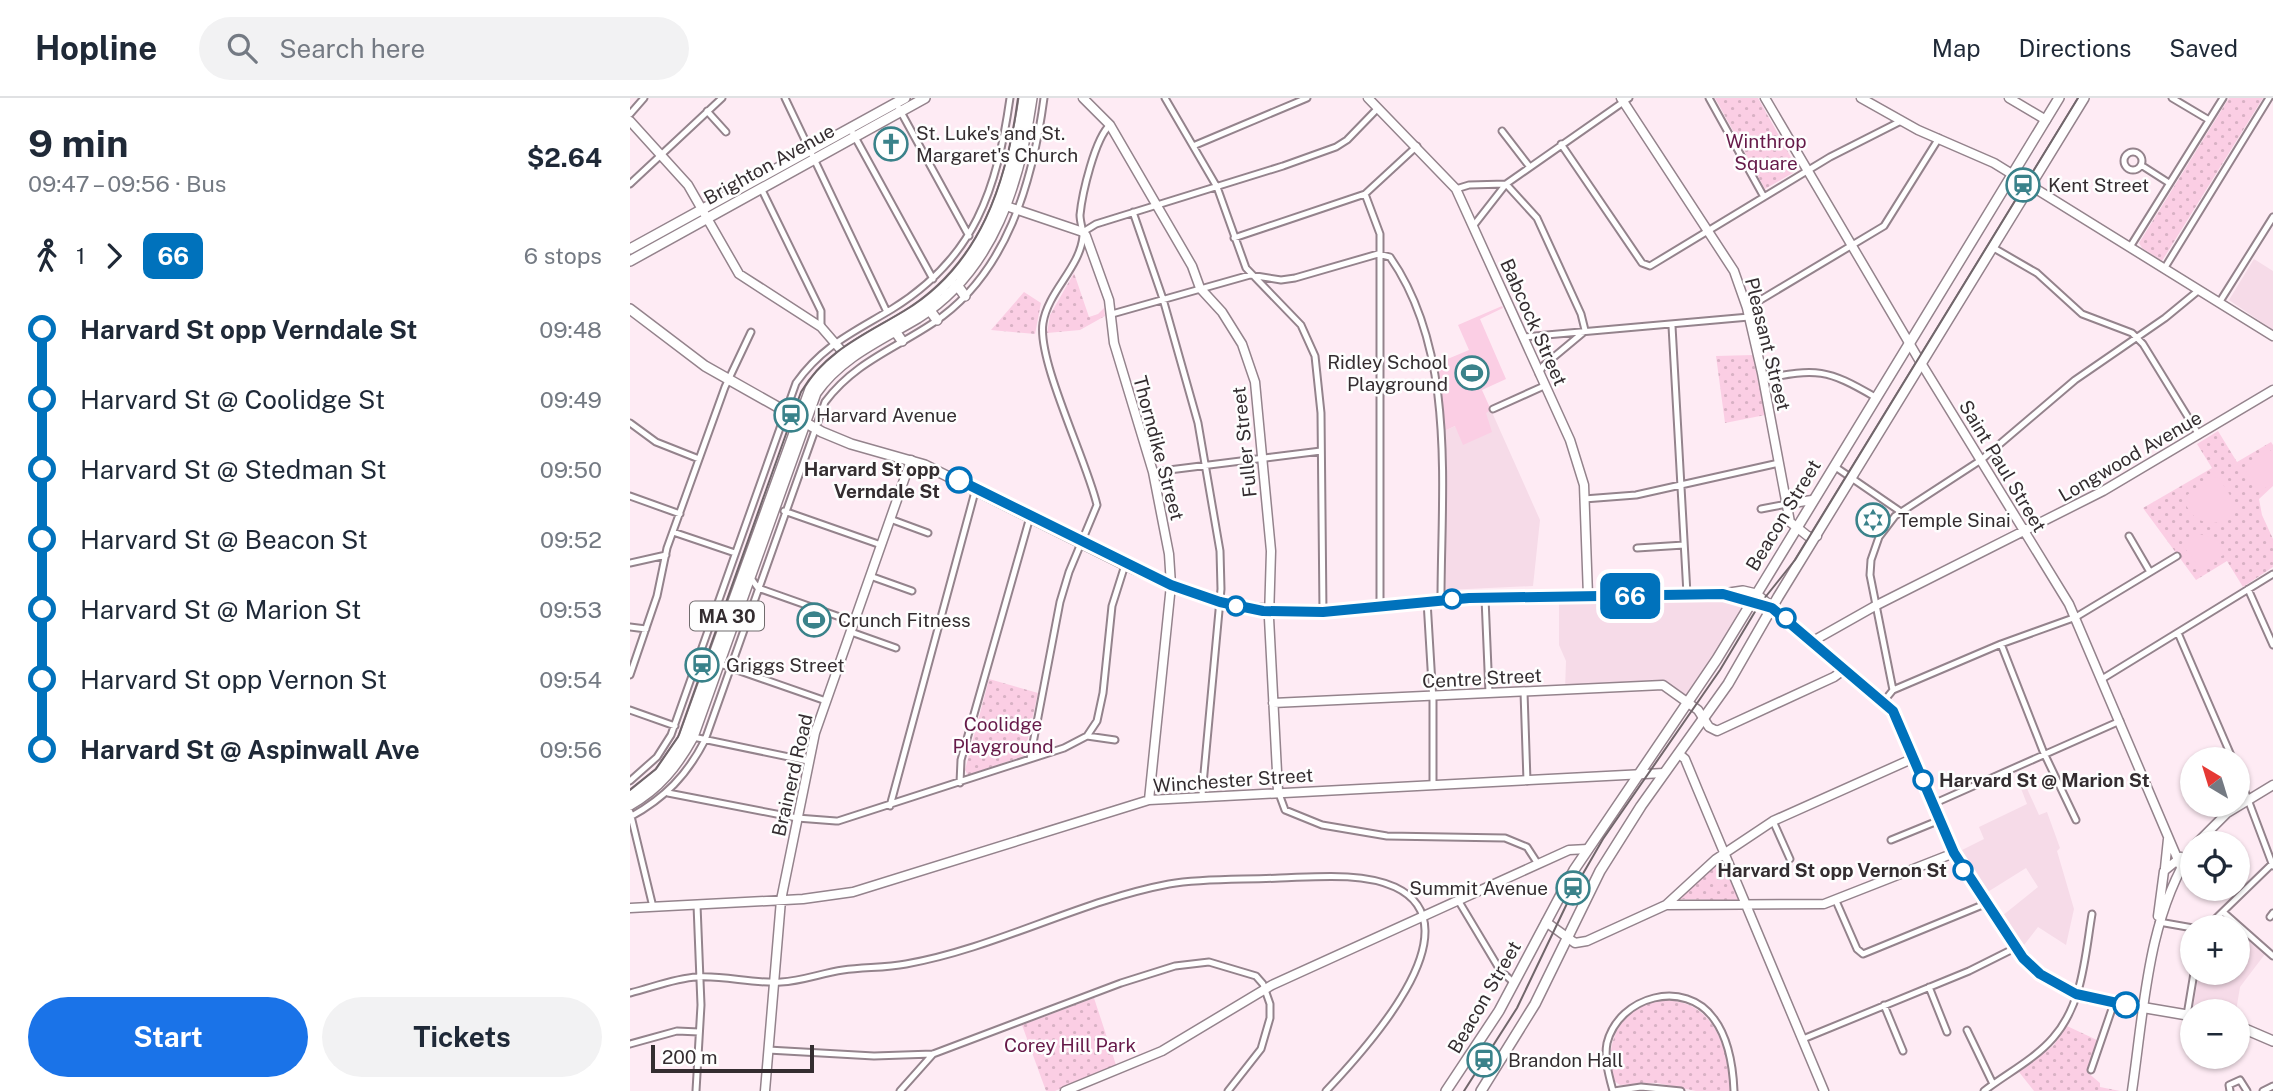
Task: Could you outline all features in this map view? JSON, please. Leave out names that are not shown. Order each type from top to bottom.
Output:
[{"type":"main road","name":"Brighton Avenue","points":[[630,261],[704,214],[901,104],[925,98]]},
{"type":"main road","name":"MA 30","points":[[630,805],[649,793],[670,773],[693,737],[715,662],[814,383],[846,356],[927,306],[963,267],[995,216],[1010,169],[1024,98]]},
{"type":"main road","name":"MA 30","points":[[846,356],[895,331],[957,285],[987,247],[1006,206],[1022,151],[1032,98]]},
{"type":"main road","name":"Beacon Street","points":[[1446,1091],[1489,1028],[1577,865],[1688,703],[1754,598],[2059,98]]},
{"type":"main road","name":"Beacon Street","points":[[1481,1091],[1525,1021],[1599,873],[1664,773],[1734,676],[1772,608],[2084,98]]},
{"type":"main road","name":"Brighton Avenue","points":[[630,249],[761,188],[812,154]]},
{"type":"main road","points":[[957,285],[965,296]]},
{"type":"main road","points":[[927,306],[937,320]]},
{"type":"main road","points":[[630,309],[691,357],[814,428],[851,444],[911,460],[946,474],[1125,565],[1220,602],[1269,611],[1323,612],[1485,598],[1687,594],[1723,594],[1754,598],[1772,608],[1813,641],[1884,701],[1896,716],[1954,853],[2015,947],[2040,974],[2076,994],[2180,1013]]},
{"type":"main road","points":[[895,331],[902,341]]},
{"type":"main road","name":"MA 30","points":[[630,796],[659,774],[675,753],[688,728],[750,576],[801,420]]},
{"type":"main road","points":[[2250,1031],[2273,1040]]},
{"type":"street","points":[[630,114],[644,98]]},
{"type":"street","points":[[630,184],[722,98]]},
{"type":"street","points":[[785,98],[887,312]]},
{"type":"street","points":[[630,781],[657,757],[675,726],[785,411],[804,372],[834,342],[887,312],[933,279],[969,236],[992,185],[1010,98]]},
{"type":"street","points":[[653,907],[631,815],[668,793],[694,762],[705,740],[825,402],[856,368],[937,320],[965,296],[997,253],[1018,210],[1034,153],[1044,98]]},
{"type":"street","name":"Fuller Street","points":[[1083,98],[1110,125],[1192,266],[1200,288],[1233,328],[1255,382],[1271,551],[1269,611],[1278,792]]},
{"type":"street","points":[[1165,98],[1217,187],[1250,275],[1294,317],[1312,344],[1319,377],[1323,612]]},
{"type":"street","points":[[1193,146],[1307,98]]},
{"type":"street","name":"Babcock Street","points":[[1368,98],[1457,188],[1474,225],[1577,459],[1584,499],[1588,596]]},
{"type":"street","points":[[1709,98],[1764,197]]},
{"type":"street","name":"Saint Paul Street","points":[[1765,98],[1922,365],[2076,617],[2179,863]]},
{"type":"street","points":[[1861,98],[1901,121],[2012,174],[2273,336]]},
{"type":"street","points":[[2010,98],[2046,120]]},
{"type":"street","points":[[2130,247],[2223,98]]},
{"type":"street","points":[[2164,269],[2269,98]]},
{"type":"street","points":[[1474,225],[1506,184],[1624,99]]},
{"type":"street","name":"Pleasant Street","points":[[1624,99],[1730,263],[1748,312],[1789,520],[1795,528]]},
{"type":"street","points":[[2177,99],[2209,120]]},
{"type":"street","points":[[901,104],[969,236]]},
{"type":"street","points":[[1006,206],[1083,232],[1133,212],[1336,147],[1347,140],[1378,108]]},
{"type":"street","points":[[707,111],[726,132]]},
{"type":"street","points":[[630,121],[687,183],[740,274],[821,327],[856,368]]},
{"type":"street","points":[[1561,144],[1642,263],[1650,266],[1709,228],[1901,121]]},
{"type":"street","points":[[1030,759],[1060,602],[1097,505],[1044,349],[1042,333],[1049,304],[1072,265],[1083,232],[1081,212],[1100,136],[1110,125]]},
{"type":"street","points":[[1502,131],[1529,166]]},
{"type":"street","points":[[852,133],[933,279]]},
{"type":"street","points":[[1523,337],[1585,330],[1672,326],[1748,312],[1884,226],[1939,138]]},
{"type":"street","points":[[1234,237],[1365,194],[1418,146]]},
{"type":"street","points":[[2141,165],[2169,183]]},
{"type":"street","points":[[1457,188],[1506,184],[1537,218],[1581,314],[1585,330]]},
{"type":"street","points":[[761,188],[821,311],[821,327]]},
{"type":"street","points":[[1365,194],[1378,223],[1380,606]]},
{"type":"street","points":[[1133,212],[1163,299],[1198,423],[1220,551],[1220,602],[1202,795]]},
{"type":"street","points":[[2219,303],[2273,217]]},
{"type":"street","name":"Thorndike Street","points":[[1083,232],[1092,251],[1112,314],[1115,343],[1153,472],[1169,554],[1171,585],[1149,800]]},
{"type":"street","points":[[1992,247],[2037,273],[2082,314],[2132,332],[2199,435]]},
{"type":"street","points":[[1112,314],[1250,275],[1281,280],[1378,254],[1387,254],[1397,267],[1427,338],[1440,392],[1441,600]]},
{"type":"street","points":[[1893,690],[1874,606],[1871,560],[1881,532],[1901,512],[1980,460],[2075,380],[2137,338],[2199,290]]},
{"type":"street","points":[[1672,326],[1687,594]]},
{"type":"street","points":[[1539,374],[1543,366],[1585,330]]},
{"type":"street","points":[[630,675],[673,532],[728,379],[751,332]]},
{"type":"street","points":[[1763,379],[1817,370],[1846,381],[1875,397]]},
{"type":"street","points":[[1493,409],[1544,386]]},
{"type":"street","name":"Longwood Avenue","points":[[1813,641],[1874,606],[2103,491],[2273,390]]},
{"type":"street","points":[[630,423],[656,442],[699,459]]},
{"type":"street","points":[[1153,472],[1321,451]]},
{"type":"street","name":"Brainerd Road","points":[[765,1091],[781,900],[808,761],[826,701],[911,460]]},
{"type":"street","points":[[1584,499],[1630,496],[1779,463]]},
{"type":"street","points":[[1833,466],[1874,491],[1901,512]]},
{"type":"street","points":[[890,806],[976,488]]},
{"type":"street","points":[[630,496],[633,501],[680,514]]},
{"type":"street","points":[[1761,509],[1812,500]]},
{"type":"street","points":[[785,511],[881,545]]},
{"type":"street","points":[[960,783],[961,760],[1030,517]]},
{"type":"street","points":[[890,519],[928,533]]},
{"type":"street","points":[[1795,528],[1810,537],[1818,535]]},
{"type":"street","points":[[673,532],[735,553]]},
{"type":"street","points":[[2129,536],[2150,572]]},
{"type":"street","points":[[1637,548],[1684,545]]},
{"type":"street","points":[[630,563],[666,555]]},
{"type":"street","points":[[1884,701],[1893,690],[2001,644],[2076,617],[2178,556]]},
{"type":"street","points":[[668,793],[797,818],[837,821],[1076,744],[1093,730],[1100,709],[1110,620],[1125,565]]},
{"type":"street","points":[[2102,679],[2273,574]]},
{"type":"street","points":[[750,576],[758,589],[854,622]]},
{"type":"street","points":[[870,576],[912,591]]},
{"type":"street","points":[[2248,589],[2273,645]]},
{"type":"street","points":[[1485,598],[1489,693]]},
{"type":"street","points":[[1427,601],[1433,785]]},
{"type":"street","points":[[630,627],[646,629]]},
{"type":"street","points":[[851,632],[896,648]]},
{"type":"street","points":[[2178,633],[2227,747]]},
{"type":"street","points":[[2001,644],[2045,754],[2076,820]]},
{"type":"street","points":[[715,662],[826,701]]},
{"type":"street","points":[[1704,719],[1710,727],[1718,731],[1834,677],[1845,668]]},
{"type":"street","name":"Centre Street","points":[[1273,703],[1663,685],[1688,703],[1704,719]]},
{"type":"street","points":[[1524,692],[1527,781]]},
{"type":"street","points":[[630,710],[675,726]]},
{"type":"street","points":[[1933,804],[2120,721]]},
{"type":"street","points":[[1087,736],[1115,740]]},
{"type":"street","points":[[693,737],[808,761]]},
{"type":"street","points":[[1679,754],[1685,759],[1824,1091]]},
{"type":"street","points":[[1546,922],[1578,944],[1593,939],[1667,905],[1725,852],[1773,821],[1914,758]]},
{"type":"street","name":"Winchester Street","points":[[630,908],[818,897],[883,885],[1149,800],[1202,795],[1664,773]]},
{"type":"street","points":[[2250,797],[2273,785]]},
{"type":"street","points":[[1278,792],[1285,810],[1322,825],[1360,833],[1417,839],[1499,837],[1522,844],[1538,864]]},
{"type":"street","points":[[2220,915],[2273,864],[2250,803]]},
{"type":"street","points":[[2208,831],[2223,817]]},
{"type":"street","points":[[1891,840],[1940,820]]},
{"type":"street","points":[[1773,821],[1790,859]]},
{"type":"street","points":[[2159,922],[2168,836]]},
{"type":"street","points":[[1065,1091],[1162,1051],[1265,989],[1572,849],[1588,849]]},
{"type":"street","points":[[1667,905],[1810,906],[1836,901],[1954,853]]},
{"type":"street","points":[[1559,855],[1569,856],[1577,865]]},
{"type":"street","points":[[2165,870],[2179,863]]},
{"type":"street","points":[[2132,1091],[2159,922],[2179,863]]},
{"type":"street","points":[[630,993],[698,976],[774,982],[927,960],[1112,899],[1170,884],[1202,880],[1314,877],[1371,881],[1396,888],[1415,902],[1427,930],[1424,944],[1396,1005],[1362,1052],[1326,1091]]},
{"type":"street","points":[[1458,900],[1500,970],[1514,983]]},
{"type":"street","points":[[1836,901],[1857,949],[1863,954],[1985,904]]},
{"type":"street","points":[[696,1091],[699,1032],[697,905]]},
{"type":"street","points":[[2223,912],[2273,956]]},
{"type":"street","points":[[1984,1091],[2051,1040],[2062,1026],[2082,979],[2092,914]]},
{"type":"street","points":[[2159,922],[2180,926]]},
{"type":"street","points":[[1803,1039],[1983,964],[2015,947]]},
{"type":"street","points":[[768,1050],[874,1056],[933,1054],[1060,1004],[1175,966],[1209,962],[1256,976],[1265,989],[1270,1018],[1261,1049],[1228,1091]]},
{"type":"street","points":[[1928,987],[1947,1032]]},
{"type":"street","points":[[1681,1091],[1641,1087],[1613,1091],[1607,1043],[1616,1023],[1652,996],[1667,996],[1696,1005],[1713,1017],[1726,1045],[1734,1091]]},
{"type":"street","points":[[2091,1070],[2114,1003]]},
{"type":"street","points":[[1884,1005],[1903,1051]]},
{"type":"street","points":[[1967,1030],[1993,1084]]},
{"type":"street","points":[[630,1044],[677,1031],[699,1032]]},
{"type":"street","points":[[900,1091],[933,1054]]},
{"type":"street","points":[[2230,1091],[2230,1085],[2240,1080],[2247,1091]]},
{"type":"street","points":[[2263,1091],[2273,1087]]},
{"type":"shaded area","points":[[2254,259],[2273,271],[2273,330],[2229,300]]},
{"type":"shaded area","points":[[1491,410],[1540,520],[1533,586],[1446,590],[1444,431]]},
{"type":"shaded area","points":[[1723,594],[1751,602],[1688,703],[1663,685],[1565,690],[1566,661],[1559,645],[1559,596]]},
{"type":"shaded area","points":[[2019,771],[2039,815],[2047,812],[2060,848],[2057,851],[2074,909],[2066,945],[2038,927],[2024,945],[2002,916],[2038,887],[2026,868],[1986,893],[1962,850],[1984,839],[1979,827],[2027,804],[2015,773]]},
{"type":"shaded area","points":[[2250,942],[2265,954],[2250,974]]},
{"type":"shaded area","points":[[2197,985],[2242,985],[2238,999],[2195,999]]},
{"type":"green space","name":"Winthrop Square","points":[[1715,98],[1758,98],[1798,170],[1765,189]]},
{"type":"green space","points":[[2229,98],[2263,98],[2162,261],[2139,243]]},
{"type":"green space","points":[[1074,273],[1089,317],[1104,308],[1105,316],[1080,330],[1047,333],[1050,315]]},
{"type":"green space","points":[[1024,292],[1041,303],[1035,334],[991,330]]},
{"type":"green space","name":"Ridley School Playground","points":[[1502,306],[1503,308],[1480,319],[1506,379],[1482,390],[1491,410],[1486,413],[1492,432],[1463,445],[1455,426],[1444,431],[1438,363],[1469,350],[1458,325]]},
{"type":"green space","points":[[1753,355],[1765,415],[1725,423],[1716,356]]},
{"type":"green space","points":[[2218,431],[2237,462],[2271,442],[2273,445],[2273,486],[2259,499],[2262,515],[2273,539],[2273,567],[2243,587],[2227,561],[2196,580],[2143,508],[2212,468],[2197,444]]},
{"type":"green space","points":[[2273,449],[2273,483],[2259,492],[2244,467]]},
{"type":"green space","points":[[2214,477],[2219,478],[2238,508],[2231,516],[2215,523],[2199,520],[2187,507],[2184,497]]},
{"type":"green space","points":[[2199,534],[2217,539],[2225,554],[2201,569],[2183,546]]},
{"type":"green space","name":"Coolidge Playground","points":[[989,679],[1038,693],[1024,756],[968,775],[965,770]]},
{"type":"green space","points":[[1720,861],[1725,862],[1741,901],[1680,899]]},
{"type":"green space","name":"Corey Hill Park","points":[[1094,998],[1116,1065],[1055,1091],[1046,1091],[1022,1025]]},
{"type":"green space","points":[[1668,1000],[1685,1003],[1708,1020],[1722,1045],[1732,1091],[1696,1091],[1657,1083],[1620,1085],[1614,1081],[1611,1052],[1620,1026],[1628,1015],[1639,1007]]},
{"type":"green space","points":[[2067,1026],[2099,1041],[2087,1072],[2100,1083],[2100,1087],[2120,1091],[2034,1091],[2019,1072],[2053,1046]]},
{"type":"tram line","points":[[630,790],[656,769],[678,737],[801,392],[834,354],[931,292],[953,270],[986,218],[997,190],[1018,98]]},
{"type":"tram line","points":[[1464,1091],[1517,1008],[1573,891],[1603,839],[1720,670],[1759,605],[1795,560],[2078,98]]},
{"type":"bus line","name":"66","points":[[959,480],[1171,585],[1230,605],[1263,611],[1323,612],[1469,598],[1723,594],[1772,608],[1893,711],[1907,738],[1954,853],[1969,881],[2023,958],[2040,974],[2076,994],[2126,1005]]},
{"type":"place","name":"St. Luke's and St. Margaret's Church","points":[[891,144]]},
{"type":"place","name":"Kent Street","points":[[2023,185]]},
{"type":"place","name":"Ridley School Playground","points":[[1472,373]]},
{"type":"place","name":"Harvard Avenue","points":[[791,415]]},
{"type":"place","name":"Harvard St opp Verndale St","points":[[959,480]]},
{"type":"place","name":"Temple Sinai","points":[[1873,520]]},
{"type":"place","name":"Crunch Fitness","points":[[814,620]]},
{"type":"place","name":"Griggs Street","points":[[702,665]]},
{"type":"place","name":"Harvard St @ Marion St","points":[[1923,780]]},
{"type":"place","name":"Harvard St opp Vernon St","points":[[1963,870]]},
{"type":"place","name":"Summit Avenue","points":[[1573,888]]},
{"type":"place","name":"Brandon Hall","points":[[1484,1060]]}]
